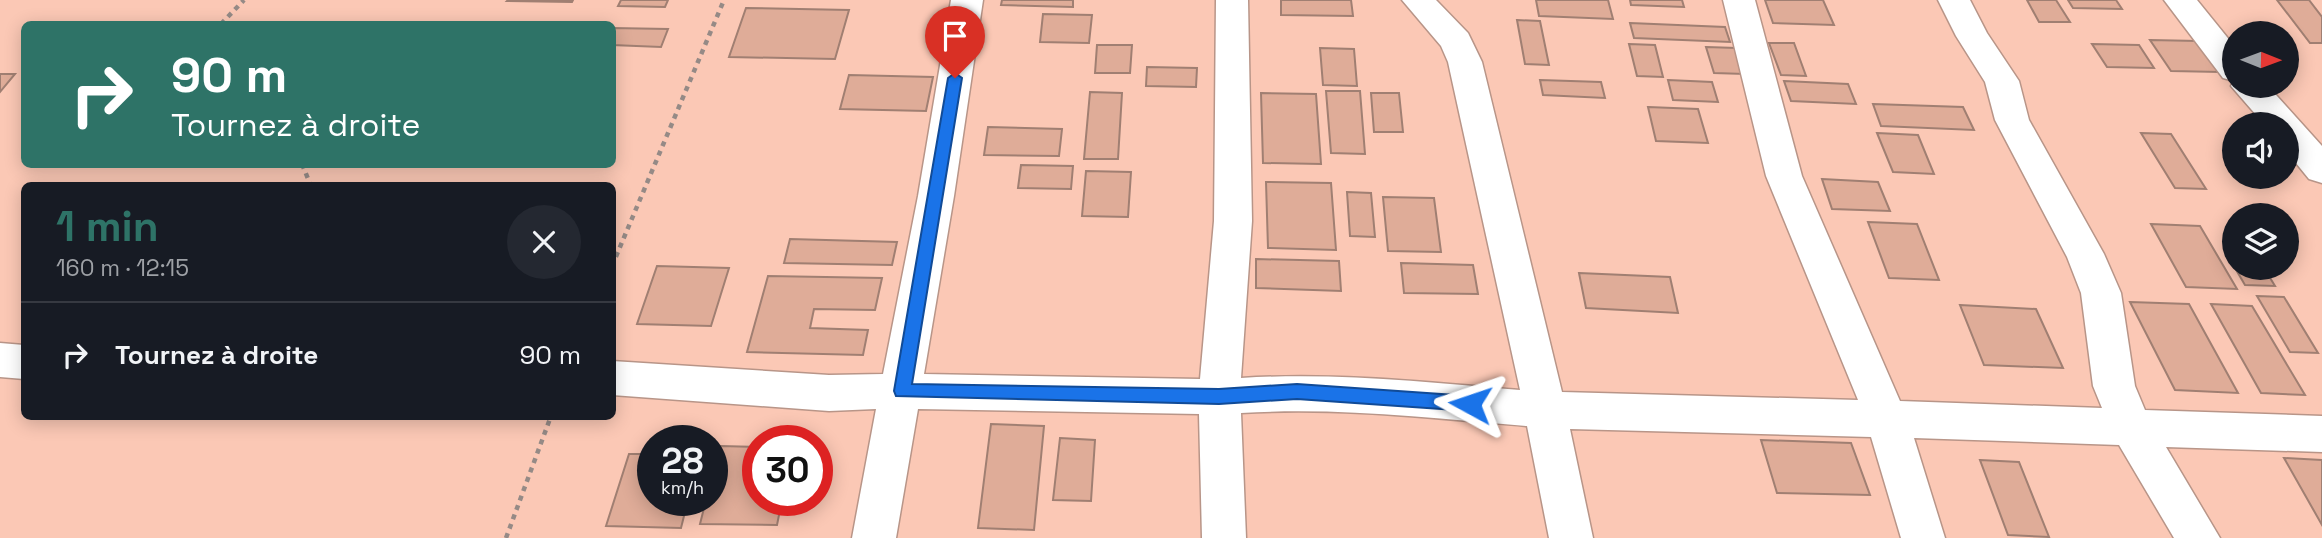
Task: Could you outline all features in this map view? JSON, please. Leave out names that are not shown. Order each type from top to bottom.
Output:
[{"type":"street","points":[[874,538],[902,391],[967,0]]},
{"type":"street","points":[[1224,538],[1219,397],[1233,221],[1232,0]]},
{"type":"street","points":[[1418,0],[1457,41],[1465,62],[1506,226],[1571,538]]},
{"type":"street","points":[[1739,0],[1784,176],[1887,419],[1923,538]]},
{"type":"street","points":[[1954,0],[1972,36],[2002,81],[2017,132],[2085,254],[2101,293],[2114,386],[2132,429],[2198,538]]},
{"type":"street","points":[[2180,0],[2222,53]]},
{"type":"street","points":[[2259,98],[2273,112]]},
{"type":"street","points":[[2299,142],[2322,170]]},
{"type":"street","points":[[0,360],[21,362]]},
{"type":"street","points":[[616,378],[830,393],[902,391],[1219,397],[1286,392],[1343,393],[1546,410],[2322,434]]},
{"type":"path","points":[[224,21],[244,0]]},
{"type":"path","points":[[616,256],[724,0]]},
{"type":"path","points":[[506,538],[550,420]]},
{"type":"shaded area","points":[[0,0],[2322,0],[2322,538],[0,538]]},
{"type":"building","points":[[508,0],[573,0],[572,2],[507,1]]},
{"type":"building","points":[[621,0],[668,0],[665,7],[618,6]]},
{"type":"building","points":[[1002,0],[1073,0],[1073,7],[1001,5]]},
{"type":"building","points":[[1281,0],[1351,0],[1353,16],[1281,15]]},
{"type":"building","points":[[1536,0],[1608,0],[1613,19],[1539,16]]},
{"type":"building","points":[[1630,0],[1682,0],[1684,7],[1631,5]]},
{"type":"building","points":[[1765,0],[1823,0],[1834,25],[1773,23]]},
{"type":"building","points":[[2027,0],[2056,0],[2070,22],[2039,22]]},
{"type":"building","points":[[2068,0],[2116,0],[2122,9],[2073,8]]},
{"type":"building","points":[[2277,0],[2309,0],[2322,17],[2322,43],[2310,43],[2300,30],[2300,21],[2293,21]]},
{"type":"building","points":[[746,8],[849,10],[835,59],[729,57]]},
{"type":"building","points":[[1043,14],[1092,15],[1089,43],[1040,42]]},
{"type":"building","points":[[1517,20],[1540,21],[1549,65],[1525,64]]},
{"type":"building","points":[[1630,23],[1725,27],[1730,42],[1634,38]]},
{"type":"building","points":[[616,28],[668,29],[661,47],[616,45]]},
{"type":"building","points":[[2150,40],[2198,41],[2220,72],[2171,71]]},
{"type":"building","points":[[1769,43],[1794,43],[1806,76],[1781,75]]},
{"type":"building","points":[[1629,44],[1655,45],[1663,77],[1637,76]]},
{"type":"building","points":[[2092,44],[2139,45],[2154,68],[2107,67]]},
{"type":"building","points":[[1097,45],[1132,45],[1130,73],[1095,73]]},
{"type":"building","points":[[1706,47],[1737,48],[1745,74],[1714,73]]},
{"type":"building","points":[[1320,48],[1354,49],[1357,86],[1323,85]]},
{"type":"building","points":[[1147,67],[1197,68],[1196,87],[1146,86]]},
{"type":"building","points":[[0,74],[15,74],[0,92]]},
{"type":"building","points":[[849,75],[933,77],[926,111],[840,109]]},
{"type":"building","points":[[1540,80],[1601,82],[1605,98],[1543,95]]},
{"type":"building","points":[[1668,80],[1712,82],[1718,102],[1673,100]]},
{"type":"building","points":[[1784,81],[1848,84],[1856,104],[1791,101]]},
{"type":"building","points":[[1326,91],[1360,91],[1365,154],[1331,153]]},
{"type":"building","points":[[1090,92],[1122,93],[1118,159],[1084,159]]},
{"type":"building","points":[[1261,93],[1316,94],[1321,164],[1263,163]]},
{"type":"building","points":[[1371,93],[1399,93],[1403,132],[1374,132]]},
{"type":"building","points":[[1873,104],[1963,107],[1974,130],[1881,126]]},
{"type":"building","points":[[1648,107],[1698,109],[1708,143],[1656,141]]},
{"type":"building","points":[[988,127],[1062,129],[1059,156],[984,155]]},
{"type":"building","points":[[1877,133],[1918,135],[1934,174],[1893,172]]},
{"type":"building","points":[[2141,133],[2171,134],[2206,189],[2175,188]]},
{"type":"building","points":[[1021,165],[1073,166],[1071,189],[1018,188]]},
{"type":"building","points":[[1086,171],[1131,172],[1128,217],[1082,216]]},
{"type":"building","points":[[1822,179],[1878,182],[1890,211],[1832,209]]},
{"type":"building","points":[[1266,182],[1331,183],[1336,250],[1268,248]]},
{"type":"building","points":[[1347,192],[1371,193],[1375,237],[1350,236]]},
{"type":"building","points":[[1383,197],[1434,198],[1441,252],[1388,251]]},
{"type":"building","points":[[1868,222],[1917,224],[1939,280],[1889,278]]},
{"type":"building","points":[[2151,224],[2200,226],[2222,263],[2222,280],[2232,280],[2237,289],[2186,287]]},
{"type":"building","points":[[790,239],[897,242],[892,265],[784,263]]},
{"type":"building","points":[[1256,259],[1339,261],[1341,291],[1256,288]]},
{"type":"building","points":[[1401,263],[1473,265],[1478,294],[1404,293]]},
{"type":"building","points":[[657,266],[729,268],[711,326],[637,324]]},
{"type":"building","points":[[1579,273],[1670,277],[1678,313],[1586,308]]},
{"type":"building","points":[[768,276],[882,278],[875,310],[814,309],[810,328],[868,330],[863,355],[747,352]]},
{"type":"building","points":[[2242,280],[2271,280],[2275,286],[2245,285]]},
{"type":"building","points":[[2257,296],[2284,297],[2318,353],[2290,352]]},
{"type":"building","points":[[2130,302],[2189,304],[2238,393],[2175,390]]},
{"type":"building","points":[[2211,304],[2252,306],[2305,395],[2261,393]]},
{"type":"building","points":[[1960,305],[2036,309],[2063,368],[1984,365]]},
{"type":"building","points":[[991,424],[1044,426],[1034,530],[978,528]]},
{"type":"building","points":[[1060,438],[1095,440],[1091,501],[1053,500]]},
{"type":"building","points":[[1761,440],[1851,443],[1870,495],[1777,493]]},
{"type":"building","points":[[728,446],[742,447],[742,516],[779,516],[777,525],[700,524],[702,516],[728,516]]},
{"type":"building","points":[[629,454],[637,454],[637,516],[684,516],[681,528],[606,526]]},
{"type":"building","points":[[2284,458],[2322,460],[2322,525]]},
{"type":"building","points":[[1980,460],[2019,462],[2049,537],[2008,535]]},
{"type":"route","points":[[955,78],[902,391],[1219,397],[1262,393],[1343,393],[1470,404]]}]
